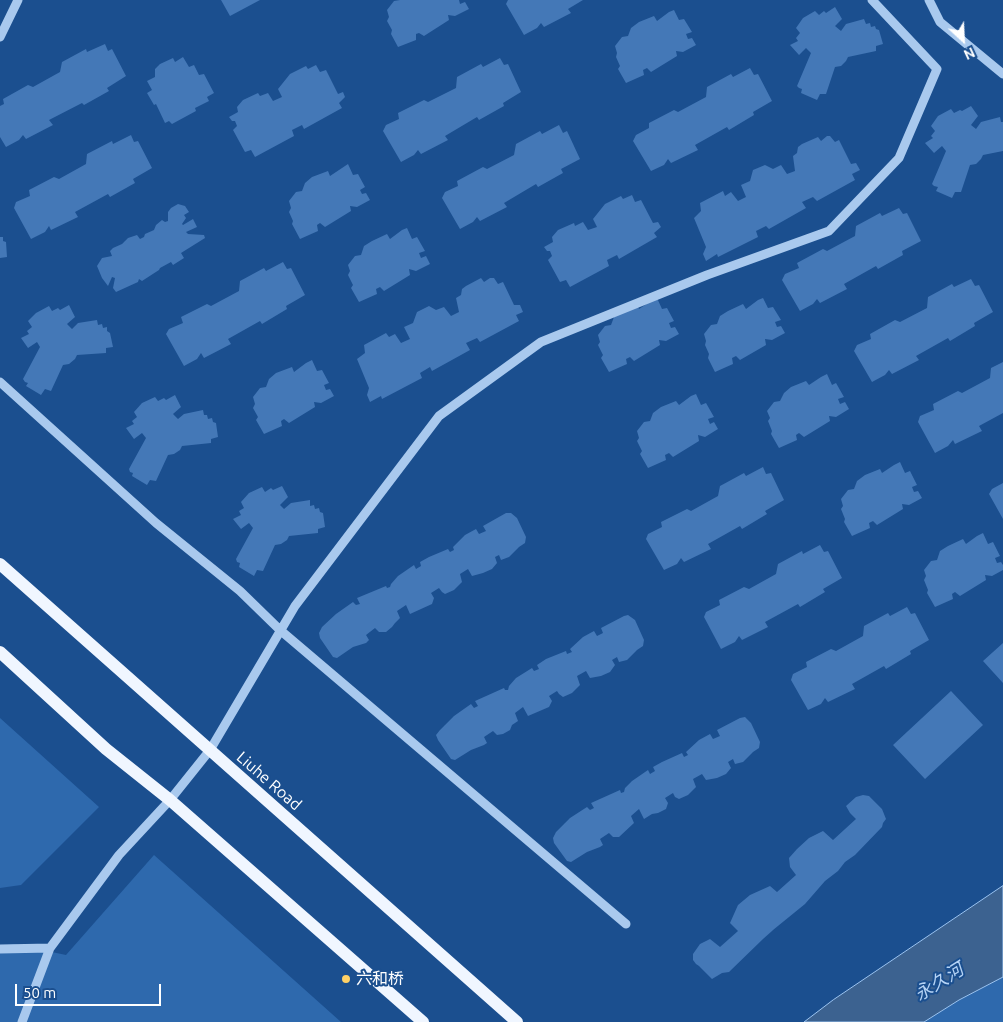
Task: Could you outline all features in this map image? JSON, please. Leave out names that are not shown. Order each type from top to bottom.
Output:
[{"type":"main road","name":"Liuhe Road","points":[[0,564],[517,1022]]},
{"type":"main road","points":[[0,652],[106,749],[170,800],[423,1022]]},
{"type":"street","points":[[0,37],[18,0]]},
{"type":"street","points":[[22,1022],[50,948],[119,855],[170,800],[210,750],[295,606],[439,416],[542,342],[706,275],[829,231],[899,158],[937,69],[872,0]]},
{"type":"street","points":[[929,0],[940,22],[1003,74]]},
{"type":"street","points":[[0,382],[156,523],[240,591],[280,630],[626,924]]},
{"type":"street","points":[[0,949],[50,948]]},
{"type":"shaded area","points":[[0,718],[99,807],[21,885],[0,888]]},
{"type":"shaded area","points":[[154,855],[341,1022],[0,1022],[0,946],[14,944],[66,955]]},
{"type":"shaded area","points":[[1003,977],[1003,1022],[924,1022],[959,1000]]},
{"type":"water","name":"永久河","points":[[1003,886],[1003,977],[959,1000],[924,1022],[804,1022],[833,1000]]},
{"type":"building","points":[[221,0],[260,0],[230,16]]},
{"type":"building","points":[[459,0],[460,4],[465,2],[469,9],[455,16],[448,15],[449,20],[424,36],[419,33],[416,34],[416,40],[398,47],[387,21],[389,17],[387,10],[394,1]]},
{"type":"building","points":[[508,0],[583,0],[568,9],[571,13],[544,27],[541,23],[537,28],[524,35],[506,4]]},
{"type":"building","points":[[835,7],[842,19],[835,26],[841,31],[846,24],[864,19],[866,24],[870,23],[871,27],[875,26],[879,30],[883,44],[876,46],[876,51],[848,57],[841,66],[835,67],[826,94],[820,94],[817,100],[801,93],[802,89],[797,86],[811,53],[806,48],[799,55],[790,45],[798,41],[796,38],[800,33],[796,28],[803,18],[815,11],[819,15],[824,11],[826,13]]},
{"type":"building","points":[[674,10],[679,20],[684,19],[692,32],[686,34],[688,39],[692,38],[696,45],[683,52],[676,51],[677,56],[651,72],[647,68],[643,70],[644,75],[626,83],[618,69],[620,66],[616,57],[615,46],[622,37],[628,36],[631,28],[639,22],[654,16],[657,21]]},
{"type":"building","points":[[105,44],[108,51],[112,49],[126,76],[107,88],[109,91],[84,105],[82,103],[49,120],[53,125],[26,139],[23,135],[19,140],[6,147],[0,137],[0,106],[4,104],[3,99],[28,85],[33,87],[60,72],[62,62],[86,49],[87,52]]},
{"type":"building","points":[[183,57],[189,67],[194,65],[199,75],[204,74],[214,93],[207,97],[209,101],[195,108],[196,111],[172,124],[169,121],[165,123],[156,104],[154,105],[147,93],[152,90],[147,81],[155,77],[155,69],[160,64],[173,58],[175,62]]},
{"type":"building","points":[[500,58],[504,65],[508,64],[521,92],[503,103],[504,106],[479,120],[477,117],[445,136],[448,140],[421,154],[418,150],[414,155],[401,162],[383,131],[386,125],[399,119],[398,113],[424,100],[428,102],[456,88],[457,77],[481,64],[483,67]]},
{"type":"building","points":[[316,65],[320,72],[326,70],[338,94],[343,92],[345,97],[339,103],[342,108],[304,129],[302,125],[292,130],[294,136],[255,157],[251,150],[245,152],[233,130],[237,126],[235,121],[232,121],[229,117],[238,112],[237,107],[243,100],[258,93],[260,96],[268,93],[273,101],[282,97],[278,89],[290,74],[306,66],[308,69]]},
{"type":"building","points":[[750,68],[754,75],[758,74],[772,101],[753,112],[754,115],[729,130],[727,127],[695,145],[698,150],[671,163],[668,159],[664,165],[651,171],[633,141],[636,135],[649,128],[649,123],[674,110],[678,112],[706,97],[707,87],[731,74],[733,77]]},
{"type":"building","points":[[971,106],[978,116],[971,125],[976,129],[981,122],[1000,117],[1001,122],[1003,122],[1003,151],[983,155],[976,164],[970,165],[961,192],[955,192],[952,198],[936,191],[938,187],[932,184],[946,151],[942,146],[934,153],[925,143],[933,138],[931,136],[935,131],[931,126],[938,116],[951,109],[954,113]]},
{"type":"building","points":[[559,125],[563,133],[567,131],[580,159],[561,169],[563,173],[538,187],[536,184],[504,203],[507,207],[480,221],[477,217],[473,222],[460,229],[442,198],[445,192],[458,186],[457,181],[483,167],[487,169],[514,155],[516,144],[540,131],[542,134]]},
{"type":"building","points":[[131,135],[134,142],[138,141],[152,168],[133,179],[135,183],[110,197],[108,194],[75,212],[78,217],[51,230],[49,226],[45,232],[31,239],[14,208],[16,202],[30,196],[29,190],[54,177],[59,179],[86,164],[87,154],[112,141],[113,144]]},
{"type":"building","points":[[830,136],[835,142],[839,140],[851,164],[856,163],[860,170],[852,174],[855,180],[817,201],[813,197],[802,202],[806,208],[769,229],[766,226],[756,231],[758,237],[718,257],[717,254],[706,261],[703,254],[706,247],[694,218],[701,211],[700,203],[723,191],[725,196],[731,192],[738,201],[746,197],[741,185],[750,181],[753,170],[765,165],[773,169],[781,165],[787,174],[795,171],[793,156],[797,153],[798,147],[818,137],[821,141]]},
{"type":"building","points":[[348,164],[353,175],[358,174],[365,187],[360,190],[362,194],[366,193],[370,200],[357,207],[350,206],[351,211],[325,227],[320,223],[317,225],[318,231],[300,239],[292,224],[289,201],[296,192],[302,191],[305,183],[312,177],[328,171],[330,176]]},
{"type":"building","points":[[632,195],[635,202],[641,200],[653,223],[658,222],[661,227],[654,233],[657,237],[619,259],[617,255],[607,260],[609,266],[570,287],[566,280],[560,282],[548,260],[552,256],[550,251],[547,251],[544,247],[553,242],[552,237],[558,230],[574,223],[575,226],[583,222],[588,230],[597,227],[593,219],[605,204],[621,196],[623,199]]},
{"type":"building","points":[[178,204],[185,206],[189,212],[184,215],[186,218],[182,224],[193,219],[197,227],[186,232],[188,234],[204,235],[205,238],[181,253],[184,258],[173,265],[171,262],[160,268],[142,281],[139,279],[138,282],[116,292],[113,288],[115,278],[112,277],[108,286],[97,266],[102,258],[112,256],[110,251],[128,238],[137,235],[140,239],[145,234],[154,230],[156,225],[162,220],[168,221],[168,212]]},
{"type":"building","points":[[899,208],[903,214],[907,213],[921,241],[902,251],[903,255],[878,269],[876,266],[844,284],[847,289],[820,303],[817,299],[813,304],[800,311],[782,280],[785,274],[799,268],[797,263],[823,249],[827,251],[855,236],[856,226],[880,213],[882,216]]},
{"type":"building","points":[[407,228],[412,239],[417,237],[425,251],[419,253],[421,258],[426,256],[430,264],[416,271],[409,269],[410,275],[384,291],[380,287],[376,289],[377,294],[359,302],[351,288],[353,285],[348,275],[350,271],[348,265],[355,256],[361,255],[364,246],[387,234],[390,239]]},
{"type":"building","points":[[0,237],[3,237],[3,241],[6,242],[7,257],[0,258]]},
{"type":"building","points":[[283,262],[287,269],[291,268],[305,295],[286,306],[287,309],[262,324],[260,321],[228,339],[231,344],[204,358],[201,353],[197,359],[184,366],[166,334],[169,329],[183,323],[181,317],[207,304],[211,306],[239,291],[240,281],[264,268],[266,271]]},
{"type":"building","points":[[481,278],[484,282],[494,278],[498,284],[503,282],[514,305],[520,305],[523,312],[516,315],[519,321],[480,342],[477,338],[466,343],[470,350],[432,371],[430,367],[420,373],[422,378],[382,399],[381,396],[370,402],[367,395],[369,388],[357,359],[365,353],[364,345],[386,333],[389,337],[395,334],[401,343],[410,339],[404,327],[413,323],[417,312],[429,306],[436,310],[444,307],[451,316],[459,312],[456,298],[461,295],[462,289]]},
{"type":"building","points":[[971,279],[975,286],[979,285],[993,312],[974,323],[975,326],[950,341],[948,338],[916,356],[919,360],[892,374],[889,370],[885,375],[872,382],[854,351],[857,345],[871,339],[870,334],[895,320],[900,322],[927,308],[928,297],[952,284],[954,287]]},
{"type":"building","points":[[657,298],[662,309],[667,308],[674,321],[669,323],[671,328],[675,327],[679,334],[666,341],[659,340],[660,345],[634,361],[630,357],[626,359],[627,364],[609,372],[601,358],[603,355],[598,345],[600,342],[598,335],[605,326],[611,325],[614,317],[637,304],[639,309]]},
{"type":"building","points":[[763,298],[768,308],[773,307],[781,320],[775,322],[777,327],[781,326],[785,333],[772,340],[765,339],[766,345],[740,360],[736,356],[732,358],[733,364],[715,372],[708,358],[709,354],[705,345],[704,334],[711,325],[717,324],[720,316],[728,311],[743,304],[746,309]]},
{"type":"building","points":[[69,305],[75,317],[67,324],[72,329],[78,323],[97,320],[98,325],[102,324],[103,328],[107,327],[113,347],[106,348],[106,353],[77,355],[69,364],[63,365],[51,391],[45,389],[41,395],[26,386],[28,383],[23,379],[40,347],[37,342],[28,348],[21,338],[29,334],[27,331],[32,327],[28,321],[36,313],[49,306],[52,311],[58,308],[60,310]]},
{"type":"building","points":[[312,360],[317,371],[322,370],[329,383],[324,385],[326,390],[330,389],[334,396],[321,403],[314,402],[315,407],[289,423],[284,419],[281,421],[282,426],[264,434],[256,420],[258,417],[253,408],[255,404],[253,397],[260,388],[266,387],[269,379],[276,373],[292,367],[294,372]]},
{"type":"building","points":[[1003,362],[1003,413],[979,426],[982,431],[955,444],[953,440],[948,446],[935,453],[918,422],[920,416],[934,410],[933,404],[958,391],[962,393],[990,378],[991,368]]},
{"type":"building","points":[[827,374],[832,385],[836,383],[844,397],[838,399],[840,404],[845,402],[849,409],[836,417],[829,416],[830,421],[804,437],[799,433],[796,435],[797,440],[779,448],[771,434],[772,431],[768,421],[770,418],[767,411],[774,402],[780,401],[784,393],[791,387],[806,381],[809,385]]},
{"type":"building","points":[[696,394],[701,405],[706,403],[714,417],[708,419],[710,424],[714,422],[718,429],[705,437],[698,435],[699,441],[673,457],[669,453],[665,455],[666,460],[648,468],[640,454],[642,451],[637,441],[639,438],[637,431],[644,422],[650,421],[653,413],[661,407],[676,401],[679,405]]},
{"type":"building","points":[[175,395],[181,407],[173,414],[178,419],[184,414],[203,410],[204,415],[207,415],[208,419],[212,418],[213,422],[216,423],[218,437],[211,439],[211,443],[182,446],[174,454],[168,455],[156,481],[150,480],[147,485],[132,476],[133,473],[129,469],[146,438],[142,433],[134,439],[126,428],[134,424],[132,421],[137,417],[134,412],[142,403],[155,397],[158,401],[164,398],[166,400]]},
{"type":"building","points":[[900,462],[905,473],[910,471],[917,485],[912,487],[914,492],[918,491],[922,498],[909,505],[902,504],[903,509],[877,525],[873,521],[869,523],[870,528],[852,536],[844,522],[841,499],[848,490],[854,489],[857,481],[865,475],[880,469],[882,473]]},
{"type":"building","points":[[763,467],[766,474],[771,473],[784,500],[765,511],[767,514],[742,529],[740,526],[708,544],[711,549],[684,562],[681,558],[677,564],[664,570],[646,539],[648,534],[662,527],[661,522],[687,509],[691,511],[718,496],[720,486],[744,473],[746,476]]},
{"type":"building","points":[[1003,483],[1003,519],[989,494],[992,489]]},
{"type":"building","points":[[282,486],[288,497],[280,505],[284,509],[291,503],[310,500],[310,506],[314,505],[315,509],[319,508],[320,512],[323,513],[325,527],[318,529],[318,533],[289,536],[281,544],[275,545],[263,571],[257,570],[254,576],[239,567],[240,563],[236,559],[253,528],[249,523],[241,529],[233,519],[241,515],[239,511],[244,508],[241,502],[249,493],[262,487],[265,492],[271,488],[273,490]]},
{"type":"building","points":[[506,513],[511,513],[517,518],[526,537],[525,543],[509,557],[501,560],[499,555],[495,557],[497,563],[492,569],[483,573],[472,576],[468,569],[460,574],[462,582],[454,590],[445,594],[439,588],[431,593],[434,598],[432,604],[410,614],[406,605],[397,611],[400,618],[386,632],[379,632],[375,628],[366,635],[369,640],[366,643],[353,647],[337,658],[333,657],[320,638],[319,633],[322,627],[336,614],[353,602],[356,605],[360,604],[357,598],[386,586],[387,588],[390,587],[398,576],[414,565],[416,569],[421,566],[420,562],[429,557],[448,549],[450,552],[454,550],[453,547],[465,535],[476,529],[479,534],[486,531],[483,526]]},
{"type":"building","points":[[983,533],[988,544],[993,542],[1000,556],[995,558],[997,563],[1001,562],[1003,565],[1003,570],[992,576],[985,575],[986,580],[960,596],[955,592],[952,594],[953,599],[935,607],[927,593],[924,570],[931,561],[937,560],[940,551],[963,539],[966,544]]},
{"type":"building","points":[[820,545],[824,552],[828,551],[842,578],[823,589],[825,592],[800,607],[798,604],[765,622],[768,627],[742,640],[739,636],[735,642],[721,649],[704,617],[706,612],[720,605],[719,600],[744,587],[749,589],[776,574],[778,564],[802,551],[803,554]]},
{"type":"building","points":[[907,607],[911,614],[915,613],[929,640],[910,651],[911,654],[886,669],[884,666],[852,684],[855,689],[828,702],[825,698],[821,704],[808,710],[791,680],[793,674],[807,667],[806,662],[831,649],[836,651],[863,636],[864,626],[888,613],[890,616]]},
{"type":"building","points":[[628,615],[635,620],[644,640],[643,646],[627,660],[619,662],[617,657],[612,660],[615,665],[610,672],[601,676],[590,678],[586,671],[577,676],[580,685],[572,693],[563,697],[557,691],[549,696],[552,701],[549,707],[528,716],[523,707],[515,713],[518,721],[512,725],[510,730],[497,735],[493,731],[484,737],[487,743],[484,745],[471,750],[455,760],[451,759],[436,735],[454,716],[471,704],[474,708],[478,706],[475,701],[504,688],[508,690],[516,678],[532,668],[534,671],[539,669],[537,665],[546,659],[566,651],[567,654],[572,652],[570,649],[583,637],[594,631],[597,636],[603,633],[601,628]]},
{"type":"building","points":[[1003,643],[1003,683],[983,661]]},
{"type":"building","points":[[951,691],[983,725],[925,779],[893,745]]},
{"type":"building","points":[[745,717],[751,723],[760,742],[759,748],[743,762],[735,764],[733,759],[728,762],[731,768],[726,774],[717,778],[706,780],[702,774],[693,779],[696,787],[688,795],[679,799],[673,793],[665,798],[668,803],[666,809],[658,813],[644,819],[639,809],[631,816],[634,823],[619,837],[613,837],[609,833],[600,839],[603,845],[600,847],[587,852],[571,862],[567,861],[554,843],[553,838],[556,832],[570,818],[587,807],[590,810],[594,808],[591,803],[620,790],[621,793],[624,792],[625,788],[632,781],[648,770],[650,774],[655,771],[653,767],[662,762],[682,753],[684,757],[688,755],[686,752],[699,740],[710,734],[713,739],[720,736],[717,730]]},
{"type":"building","points":[[869,796],[882,809],[886,819],[882,827],[855,855],[825,881],[805,904],[773,930],[729,972],[722,973],[712,979],[693,960],[693,954],[700,944],[710,939],[720,947],[738,931],[730,923],[738,905],[750,895],[770,886],[777,892],[796,875],[790,867],[789,858],[809,838],[823,831],[833,840],[856,819],[846,806],[856,797]]},
{"type":"place","name":"六和桥","points":[[346,979]]}]
